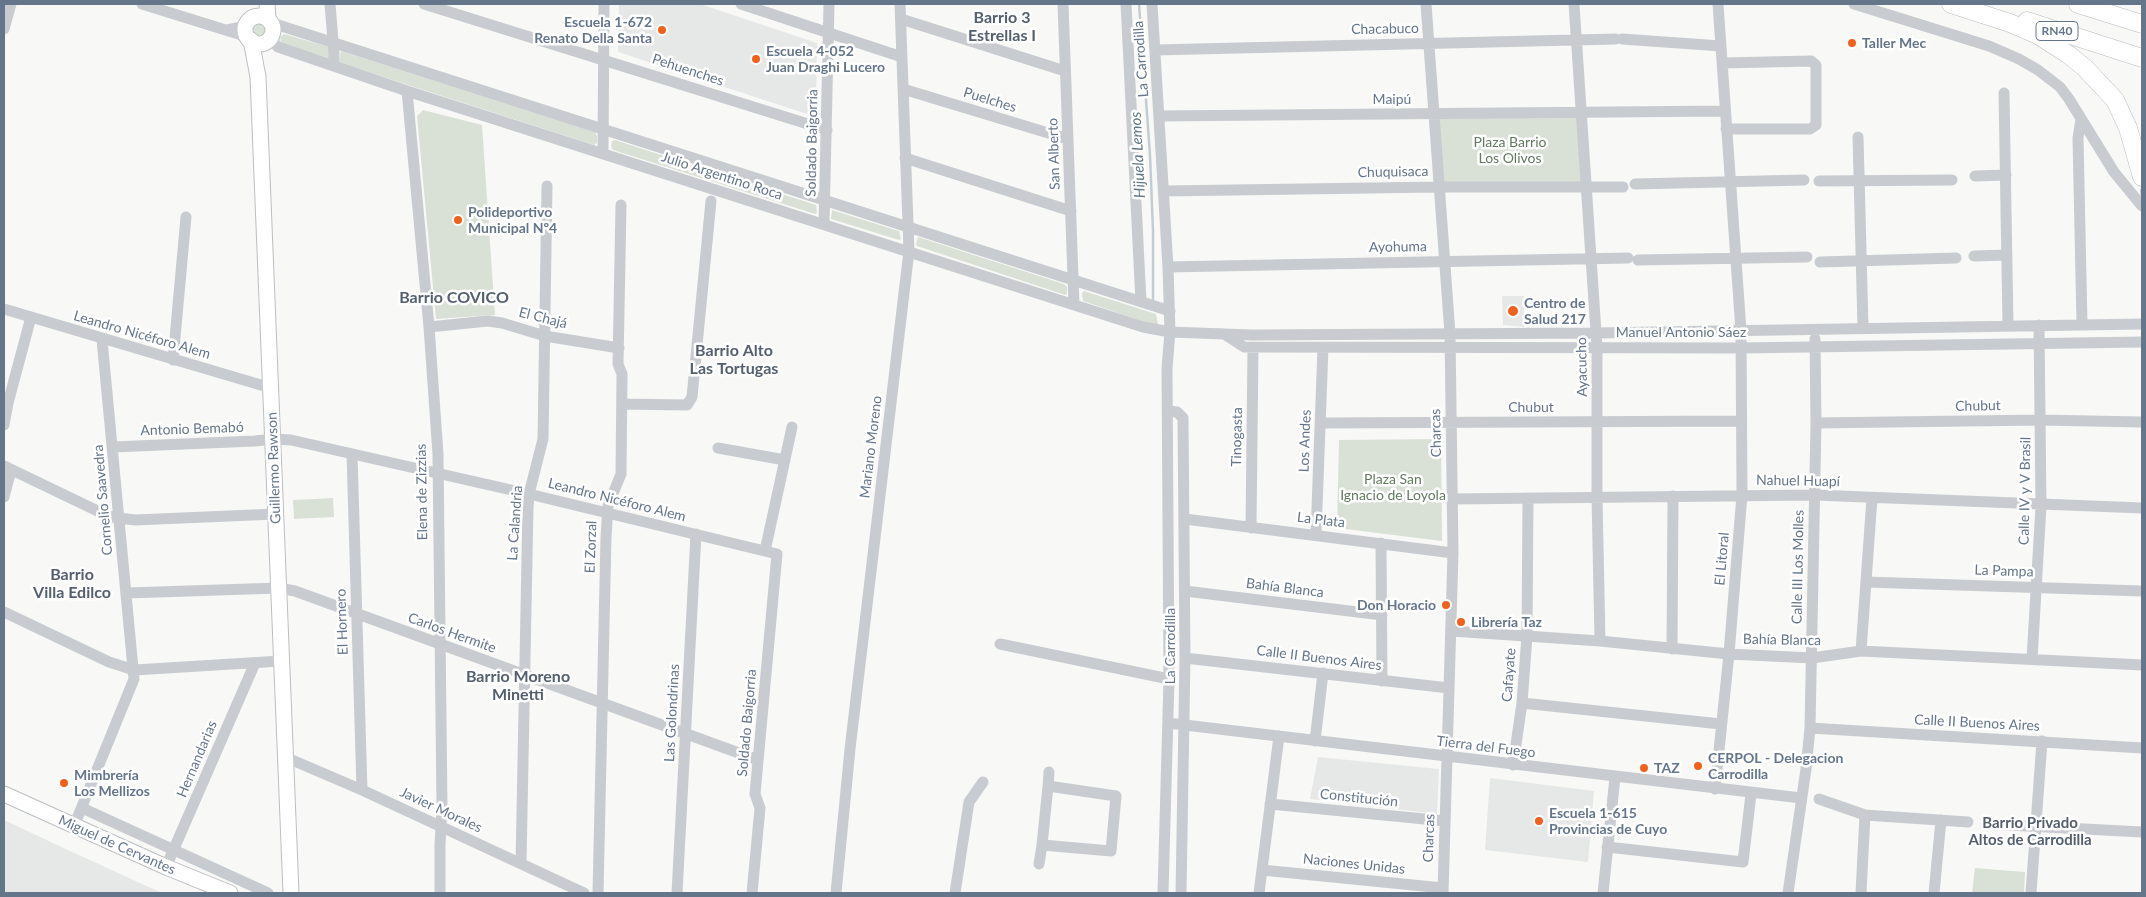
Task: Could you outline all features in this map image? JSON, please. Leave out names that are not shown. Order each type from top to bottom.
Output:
[{"type":"highway","points":[[1951,4],[2010,23],[2038,35],[2085,68],[2115,100],[2128,128],[2142,177]]},
{"type":"highway","name":"RN40","points":[[1972,4],[2142,58]]},
{"type":"highway","name":"RN40","points":[[2078,4],[2142,24]]},
{"type":"main road","name":"Guillermo Rawson","points":[[267,4],[257,28],[285,757],[288,858],[283,891]]},
{"type":"main road","name":"Miguel de Cervantes","points":[[4,794],[166,867],[230,893]]},
{"type":"street","points":[[4,28],[11,4]]},
{"type":"street","points":[[142,4],[223,30],[257,28]]},
{"type":"street","points":[[330,4],[333,66]]},
{"type":"street","name":"Pehuenches","points":[[424,4],[827,130]]},
{"type":"street","points":[[603,154],[604,4]]},
{"type":"street","points":[[741,4],[766,8],[829,32],[902,56]]},
{"type":"street","name":"Soldado Baigorria","points":[[824,224],[829,4]]},
{"type":"street","name":"Mariano Moreno","points":[[836,893],[850,749],[909,251],[900,4]]},
{"type":"street","name":"San Alberto","points":[[1061,4],[1074,304]]},
{"type":"street","name":"La Carrodilla","points":[[1126,4],[1141,302]]},
{"type":"street","name":"La Carrodilla","points":[[1152,4],[1170,311],[1167,368],[1169,679],[1164,893]]},
{"type":"street","name":"Charcas","points":[[1426,4],[1450,334],[1453,553],[1443,891]]},
{"type":"street","name":"Ayacucho","points":[[1574,4],[1597,347],[1597,497],[1600,641]]},
{"type":"street","name":"El Litoral","points":[[1714,789],[1729,654],[1742,495],[1741,331],[1718,4]]},
{"type":"street","points":[[1854,4],[1989,46],[2019,58],[2038,70],[2060,87],[2114,172],[2142,206]]},
{"type":"street","points":[[901,19],[1065,71]]},
{"type":"street","name":"Julio Argentino Roca","points":[[257,28],[333,42],[825,202],[908,226],[1170,311]]},
{"type":"street","name":"Julio Argentino Roca","points":[[257,28],[278,47],[407,91],[1144,327],[1170,332]]},
{"type":"street","name":"Chacabuco","points":[[1155,50],[1576,39],[1619,39],[1721,46]]},
{"type":"street","points":[[1722,63],[1811,61],[1816,65],[1816,125],[1810,129],[1726,129]]},
{"type":"street","name":"Puelches","points":[[903,89],[1068,139]]},
{"type":"street","name":"Elena de Zizzias","points":[[407,91],[429,327],[438,454],[442,808],[440,893]]},
{"type":"street","points":[[2004,93],[2008,325]]},
{"type":"street","name":"Maipú","points":[[1159,116],[1725,111]]},
{"type":"street","points":[[2081,119],[2078,138],[2082,324]]},
{"type":"street","points":[[1858,137],[1863,327]]},
{"type":"street","points":[[905,158],[1071,211]]},
{"type":"street","points":[[1975,176],[2006,175]]},
{"type":"street","name":"Chuquisaca","points":[[1164,191],[1586,187],[1804,180]]},
{"type":"street","points":[[1819,181],[1952,180]]},
{"type":"street","name":"La Calandria","points":[[522,863],[524,676],[529,494],[543,439],[547,186]]},
{"type":"street","points":[[622,404],[687,406],[692,398],[711,201]]},
{"type":"street","name":"El Zorzal","points":[[598,893],[607,514],[608,506],[620,474],[622,374],[618,364],[618,348],[621,205]]},
{"type":"street","points":[[173,360],[186,217]]},
{"type":"street","points":[[1974,256],[2007,255]]},
{"type":"street","name":"Ayohuma","points":[[1168,267],[1590,258],[1807,256]]},
{"type":"street","points":[[1820,262],[1956,258]]},
{"type":"street","name":"Leandro Nicéforo Alem","points":[[4,309],[102,340],[271,388]]},
{"type":"street","points":[[4,425],[31,317]]},
{"type":"street","name":"El Chajá","points":[[429,327],[488,321],[502,323],[545,336],[618,348]]},
{"type":"street","name":"Manuel Antonio Sáez","points":[[1170,332],[1224,334],[1596,333],[1815,330],[1863,327],[2142,324]]},
{"type":"street","name":"Calle IV y V Brasil","points":[[2032,659],[2041,506],[2039,325]]},
{"type":"street","name":"Calle III Los Molles","points":[[1788,893],[1810,728],[1816,424],[1815,330]]},
{"type":"street","name":"Manuel Antonio Sáez","points":[[1224,334],[1241,346],[1323,348],[1741,348],[2142,342]]},
{"type":"street","name":"Cornelio Saavedra","points":[[74,826],[132,686],[134,670],[102,340]]},
{"type":"street","name":"Tinogasta","points":[[1251,528],[1253,347]]},
{"type":"street","name":"Los Andes","points":[[1316,534],[1322,423],[1323,348]]},
{"type":"street","name":"La Carrodilla","points":[[1168,411],[1177,412],[1183,418],[1185,658],[1181,893]]},
{"type":"street","name":"Chubut","points":[[1816,424],[2041,420],[2140,422]]},
{"type":"street","name":"Chubut","points":[[1322,423],[1741,421]]},
{"type":"street","points":[[765,551],[792,427]]},
{"type":"street","name":"Leandro Nicéforo Alem","points":[[273,438],[292,440],[529,494],[777,554]]},
{"type":"street","name":"Antonio Bemabó","points":[[113,447],[255,441],[273,438]]},
{"type":"street","points":[[718,448],[785,460]]},
{"type":"street","name":"El Hornero","points":[[352,454],[362,790]]},
{"type":"street","points":[[4,498],[7,468],[108,516],[119,518],[136,520],[276,514]]},
{"type":"street","name":"Nahuel Huapí","points":[[1452,499],[1814,495],[2041,506],[2142,508]]},
{"type":"street","points":[[1672,649],[1673,496]]},
{"type":"street","name":"Cafayate","points":[[1513,765],[1522,703],[1527,636],[1528,498]]},
{"type":"street","points":[[1861,651],[1872,498]]},
{"type":"street","name":"La Plata","points":[[1185,519],[1316,534],[1453,553]]},
{"type":"street","name":"Las Golondrinas","points":[[677,893],[696,534]]},
{"type":"street","points":[[1381,543],[1382,681]]},
{"type":"street","name":"Soldado Baigorria","points":[[752,893],[760,808],[755,794],[777,554]]},
{"type":"street","name":"La Pampa","points":[[1866,582],[2142,591]]},
{"type":"street","name":"Carlos Hermite","points":[[127,593],[278,588],[295,591],[758,760]]},
{"type":"street","name":"Bahía Blanca","points":[[1185,591],[1382,616]]},
{"type":"street","points":[[4,612],[109,662],[134,670],[281,661]]},
{"type":"street","name":"Bahía Blanca","points":[[1451,631],[1600,641],[1729,654],[1812,658],[1861,651],[2142,665]]},
{"type":"street","points":[[1000,644],[1169,679]]},
{"type":"street","name":"Calle II Buenos Aires","points":[[1185,658],[1449,688]]},
{"type":"street","name":"Hernandarias","points":[[166,867],[255,663]]},
{"type":"street","points":[[1315,741],[1323,673]]},
{"type":"street","points":[[1522,703],[1720,724]]},
{"type":"street","name":"Tierra del Fuego","points":[[1168,723],[1752,794],[1801,798]]},
{"type":"street","name":"Calle II Buenos Aires","points":[[1810,728],[2142,748]]},
{"type":"street","points":[[1259,893],[1278,736]]},
{"type":"street","points":[[2031,893],[2042,741]]},
{"type":"street","name":"Javier Morales","points":[[285,757],[362,790],[584,893]]},
{"type":"street","points":[[1039,864],[1049,772]]},
{"type":"street","points":[[1603,893],[1615,777]]},
{"type":"street","points":[[955,893],[969,802],[983,782]]},
{"type":"street","points":[[1042,845],[1111,851],[1112,843],[1116,796],[1048,786]]},
{"type":"street","points":[[1608,847],[1743,862],[1752,794]]},
{"type":"street","points":[[1819,799],[1865,815],[1968,822]]},
{"type":"street","name":"Constitución","points":[[1270,804],[1445,821]]},
{"type":"street","points":[[82,808],[268,893]]},
{"type":"street","points":[[1860,893],[1865,815]]},
{"type":"street","points":[[1934,893],[1941,820]]},
{"type":"street","points":[[1989,824],[2142,832]]},
{"type":"street","name":"Naciones Unidas","points":[[1262,870],[1443,891]]},
{"type":"shaded area","name":"Escuela 4-052 Juan Draghi Lucero","points":[[619,4],[700,4],[817,43],[816,110],[810,115],[618,52]]},
{"type":"shaded area","name":"Centro de Salud 217","points":[[1502,296],[1524,296],[1524,327],[1503,325]]},
{"type":"shaded area","points":[[1318,757],[1439,769],[1437,814],[1310,799]]},
{"type":"shaded area","name":"Escuela 1-615 Provincias de Cuyo","points":[[1490,778],[1594,791],[1588,862],[1485,850]]},
{"type":"shaded area","points":[[4,820],[68,850],[162,893],[4,893]]},
{"type":"green space","points":[[259,20],[266,23],[269,30],[266,37],[259,40],[252,37],[249,30],[252,23]]},
{"type":"green space","points":[[284,34],[329,47],[328,58],[282,45],[280,37]]},
{"type":"green space","points":[[341,51],[595,132],[597,143],[594,145],[340,63],[338,62]]},
{"type":"green space","name":"Polideportivo Municipal Nº4","points":[[423,110],[482,125],[495,315],[436,319],[417,116]]},
{"type":"green space","name":"Plaza Barrio Los Olivos","points":[[1580,113],[1586,187],[1439,187],[1434,114]]},
{"type":"green space","points":[[615,140],[816,205],[817,213],[815,214],[613,150],[611,147],[612,141]]},
{"type":"green space","points":[[832,210],[899,231],[901,239],[899,240],[831,219]]},
{"type":"green space","points":[[918,237],[1064,284],[1067,287],[1067,294],[1065,295],[917,246]]},
{"type":"green space","points":[[1084,291],[1156,314],[1158,324],[1156,326],[1083,301],[1082,293]]},
{"type":"green space","name":"Plaza San Ignacio de Loyola","points":[[1441,439],[1442,541],[1337,528],[1339,440]]},
{"type":"green space","points":[[333,498],[334,517],[294,519],[293,500]]},
{"type":"green space","points":[[1975,868],[2025,872],[2024,893],[1972,893]]},
{"type":"waterway","name":"Hijuela Lemos","points":[[1139,4],[1150,155],[1153,302]]},
{"type":"waterway","points":[[2141,190],[2142,196]]},
{"type":"place","name":"Escuela 1-672 Renato Della Santa","points":[[662,30]]},
{"type":"place","name":"Taller Mec","points":[[1852,43]]},
{"type":"place","name":"Escuela 4-052 Juan Draghi Lucero","points":[[756,59]]},
{"type":"place","name":"Polideportivo Municipal Nº4","points":[[458,220]]},
{"type":"place","name":"Centro de Salud 217","points":[[1513,311]]},
{"type":"place","name":"Don Horacio","points":[[1446,605]]},
{"type":"place","name":"Librería Taz","points":[[1461,622]]},
{"type":"place","name":"CERPOL - Delegacion Carrodilla","points":[[1698,766]]},
{"type":"place","name":"TAZ","points":[[1644,768]]},
{"type":"place","name":"Mimbrería Los Mellizos","points":[[64,783]]},
{"type":"place","name":"Escuela 1-615 Provincias de Cuyo","points":[[1539,821]]},
{"type":"district","name":"Barrio 3 Estrellas I","points":[[1002,27]]},
{"type":"district","name":"Barrio COVICO","points":[[454,298]]},
{"type":"district","name":"Barrio Alto Las Tortugas","points":[[734,360]]},
{"type":"district","name":"Barrio Villa Edilco","points":[[72,584]]},
{"type":"district","name":"Barrio Moreno Minetti","points":[[518,686]]},
{"type":"district","name":"Barrio Privado Altos de Carrodilla","points":[[2030,832]]}]
